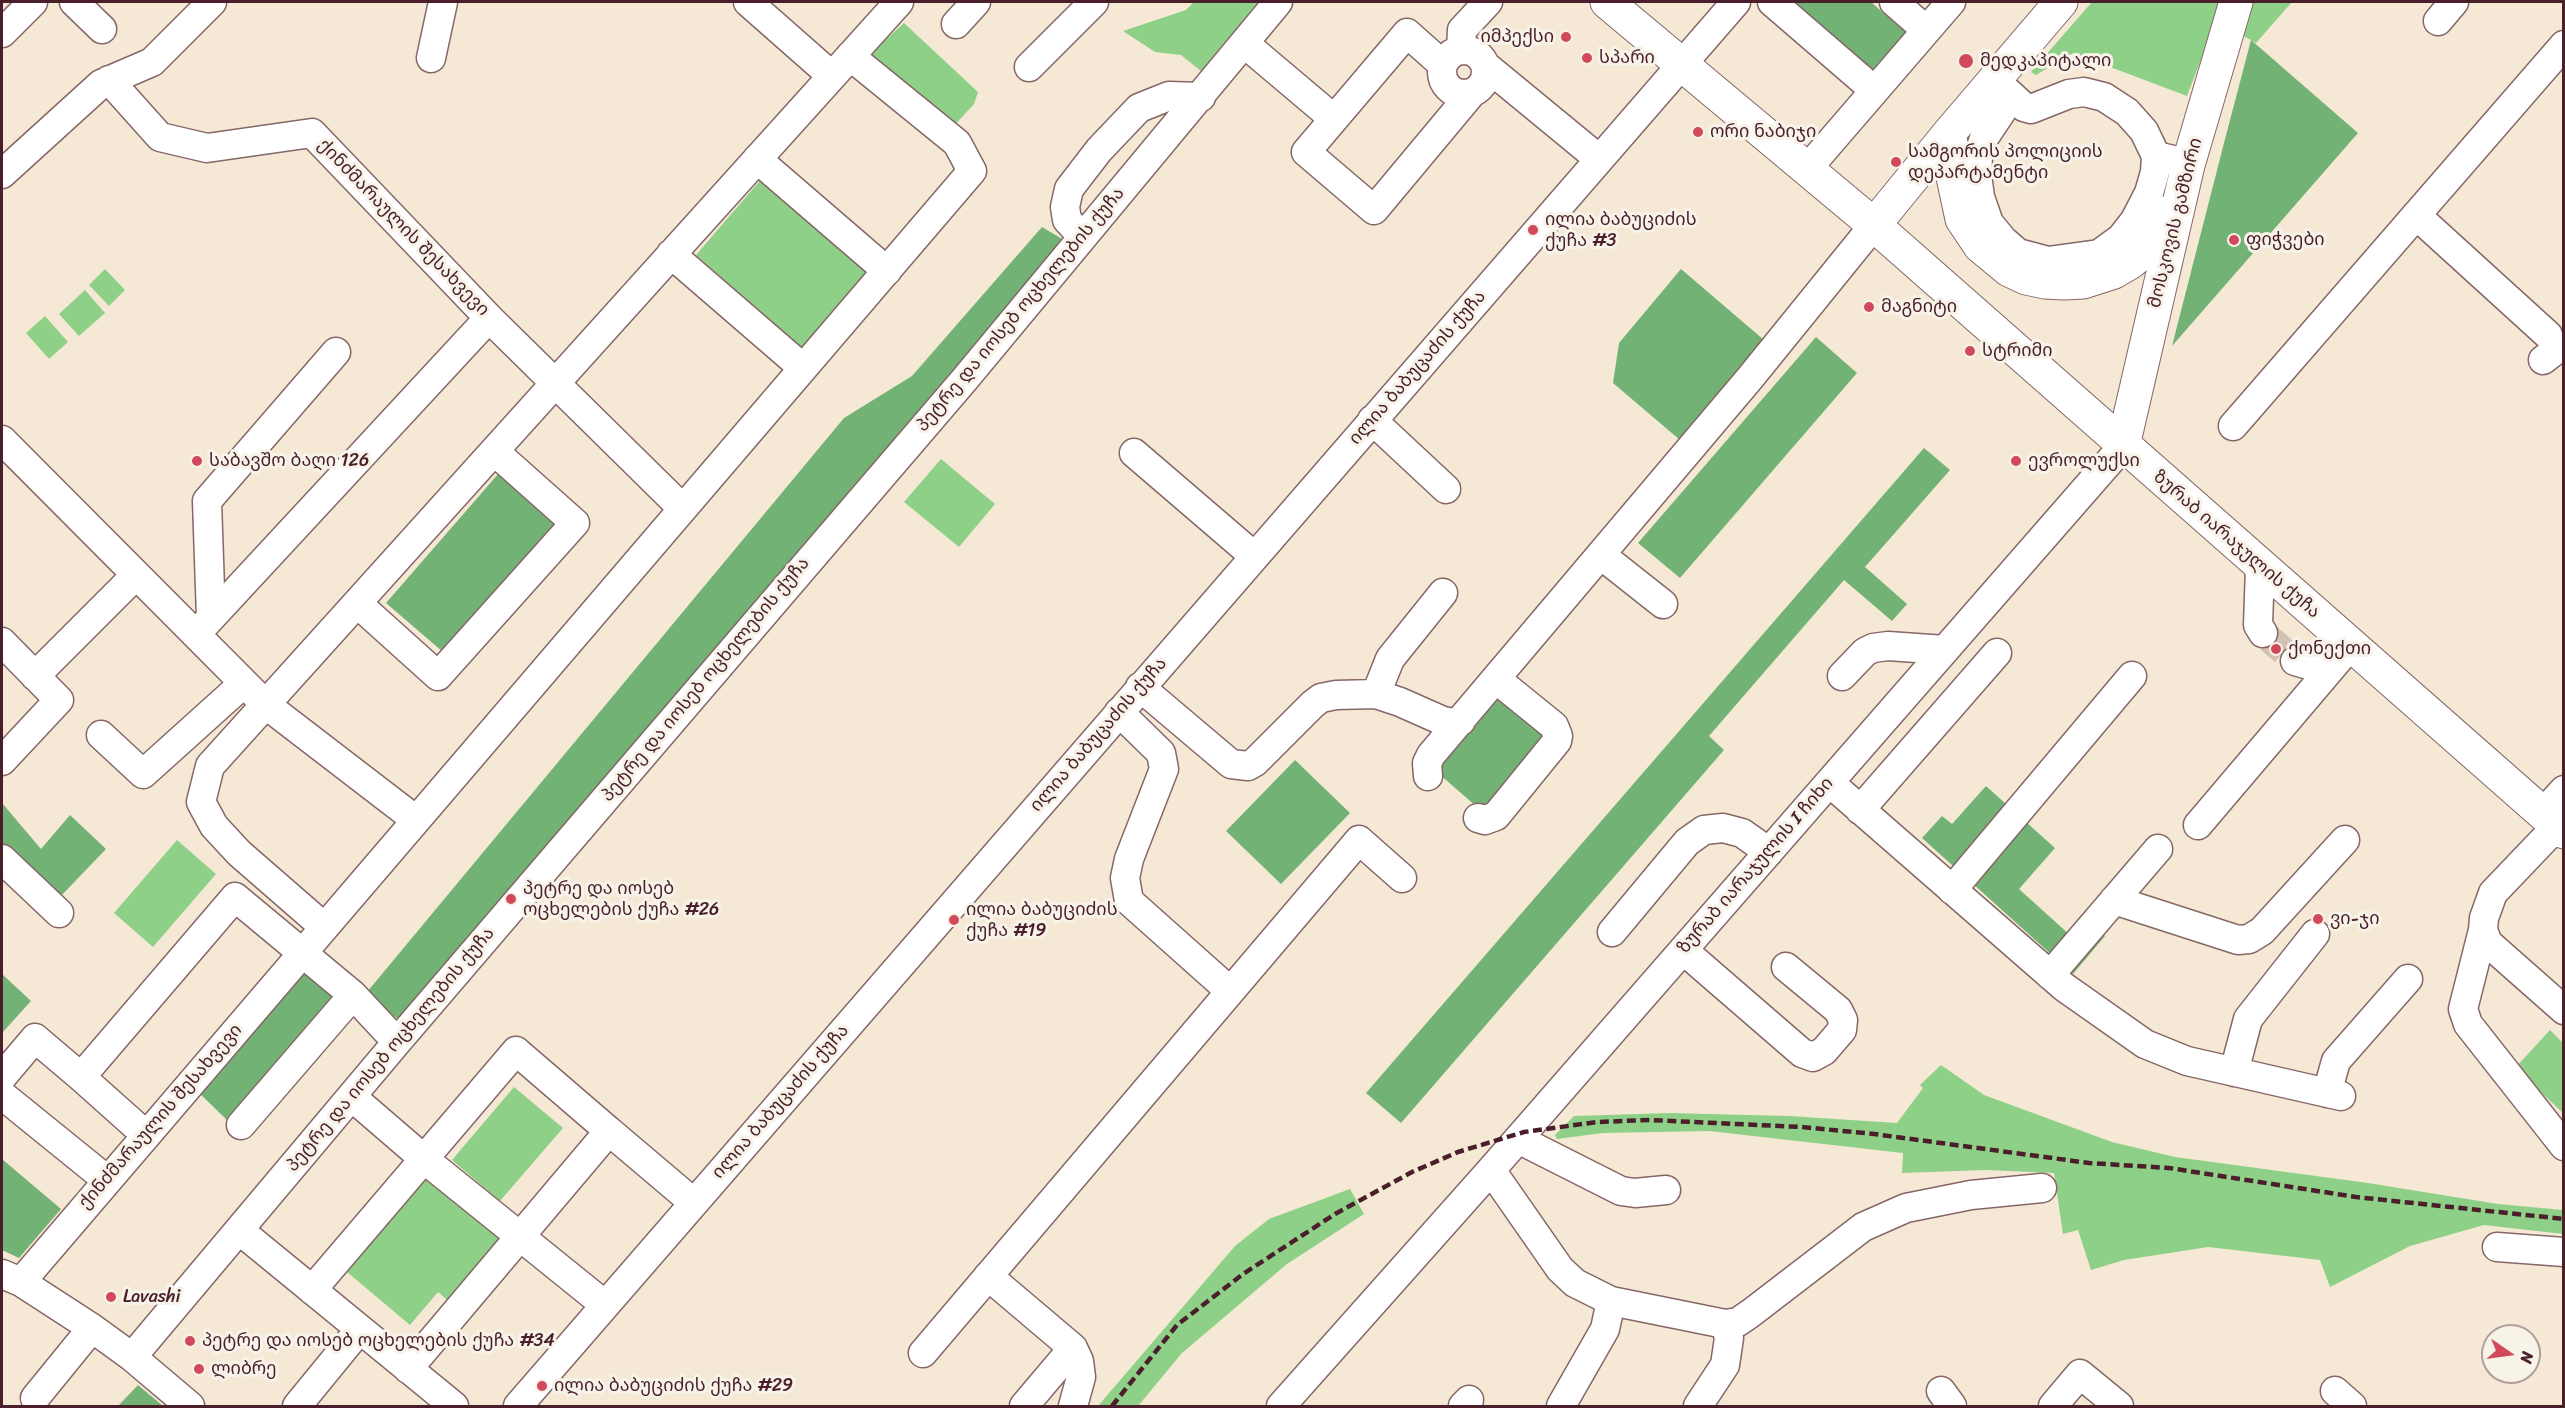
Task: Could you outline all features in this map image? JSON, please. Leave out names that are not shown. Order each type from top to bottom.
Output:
[{"type":"main road","name":"ზურაბ იარაჯულის ქუჩა","points":[[1607,2],[1874,225],[2350,646],[2556,816]]},
{"type":"main road","points":[[1874,225],[1950,132],[2003,88],[2061,2]]},
{"type":"main road","name":"მოსკოვის გამზირი","points":[[2123,446],[2186,176],[2236,2]]},
{"type":"main road","points":[[1950,132],[1956,197],[1962,219],[1970,232],[1980,246],[2009,270],[2026,278],[2045,282],[2083,282],[2114,273],[2131,262],[2149,246],[2160,229],[2186,176]]},
{"type":"street","points":[[2,33],[33,2]]},
{"type":"street","points":[[74,2],[102,29]]},
{"type":"street","points":[[431,58],[443,2]]},
{"type":"street","points":[[748,2],[841,66]]},
{"type":"street","points":[[324,927],[239,853],[214,826],[201,802],[210,766],[899,2]]},
{"type":"street","points":[[956,24],[976,2]]},
{"type":"street","points":[[1029,66],[1094,2]]},
{"type":"street","name":"პეტრე და იოსებ ოცხელების ქუჩა","points":[[132,1357],[397,1042],[1083,237],[1278,2]]},
{"type":"street","points":[[1470,94],[1456,94],[1445,85],[1442,72],[1452,57],[1462,30],[1488,2]]},
{"type":"street","name":"ილია ბაბუცაძის ქუჩა","points":[[518,1407],[1736,2]]},
{"type":"street","points":[[1772,2],[1874,90]]},
{"type":"street","points":[[1894,2],[1926,30]]},
{"type":"street","points":[[1808,168],[1951,2]]},
{"type":"street","points":[[2,174],[101,84],[152,62],[209,3]]},
{"type":"street","points":[[1486,66],[1486,81],[1482,87],[1470,94],[1374,210],[1306,152],[1407,33],[1452,57],[1479,55],[1486,66],[1599,159]]},
{"type":"street","points":[[1244,43],[1334,119]]},
{"type":"street","points":[[2233,426],[2564,45]]},
{"type":"street","name":"ქინძმარაულის შესახვევი","points":[[11,1278],[107,1179],[146,1135],[972,171],[957,144],[841,66]]},
{"type":"street","name":"ქინძმარაულის შესახვევი","points":[[109,80],[160,137],[207,148],[312,134],[489,318],[682,508]]},
{"type":"street","points":[[2003,88],[2031,109],[2069,94],[2084,92],[2104,97],[2127,112],[2144,131],[2156,156],[2156,172],[2152,183],[2135,220],[2121,238],[2099,254],[2048,261],[2018,253],[1989,223],[1980,197],[1977,175],[1978,157],[2003,88]]},
{"type":"street","points":[[1083,237],[1067,220],[1065,207],[1069,189],[1099,150],[1139,108],[1169,96],[1200,97]]},
{"type":"street","points":[[2156,156],[2186,176]]},
{"type":"street","points":[[757,159],[887,270]]},
{"type":"street","points":[[2415,215],[2556,341]]},
{"type":"street","points":[[1428,777],[1427,763],[1431,755],[1750,378],[1874,225]]},
{"type":"street","points":[[671,254],[803,368]]},
{"type":"street","points":[[203,626],[489,318]]},
{"type":"street","points":[[203,626],[207,501],[336,352]]},
{"type":"street","points":[[1372,420],[1446,489]]},
{"type":"street","points":[[2,440],[136,575],[203,626],[244,683],[265,704],[416,820]]},
{"type":"street","name":"ზურაბ იარაჯულის I ჩიხი","points":[[1281,1407],[2123,446]]},
{"type":"street","points":[[357,603],[438,676],[574,523],[494,451]]},
{"type":"street","points":[[1134,453],[1254,556]]},
{"type":"street","points":[[1601,555],[1663,604]]},
{"type":"street","points":[[2260,567],[2258,625],[2263,633]]},
{"type":"street","points":[[35,676],[136,575]]},
{"type":"street","points":[[1376,694],[1390,659],[1443,593]]},
{"type":"street","points":[[2,642],[59,700],[2,760]]},
{"type":"street","points":[[1842,676],[1865,652],[1873,648],[1888,646],[1945,650]]},
{"type":"street","points":[[2295,661],[2305,664],[2350,646]]},
{"type":"street","points":[[2198,825],[2350,646]]},
{"type":"street","points":[[1860,810],[1997,653]]},
{"type":"street","points":[[1952,890],[2132,676]]},
{"type":"street","points":[[1478,818],[1485,820],[1496,816],[1557,741],[1558,736],[1554,726],[1496,679]]},
{"type":"street","points":[[101,735],[143,774],[244,683]]},
{"type":"street","points":[[1140,687],[1231,764],[1248,766],[1256,762],[1322,698],[1376,694],[1443,721],[1454,723],[1461,721]]},
{"type":"street","points":[[1119,712],[1161,753],[1164,769],[1129,859],[1125,878],[1129,901],[1230,991]]},
{"type":"street","points":[[1830,783],[2057,981],[2145,1044],[2187,1061],[2334,1094],[2336,1061],[2408,979]]},
{"type":"street","points":[[2556,816],[2493,893],[2484,918],[2463,1009],[2468,1024],[2564,1146]]},
{"type":"street","points":[[1612,932],[1687,842],[1704,830],[1724,828],[1742,833],[1769,852]]},
{"type":"street","points":[[923,1353],[1359,840],[1402,878]]},
{"type":"street","points":[[2114,900],[2238,940],[2249,939],[2262,931],[2345,840]]},
{"type":"street","points":[[2057,981],[2114,900],[2158,849]]},
{"type":"street","points":[[2,859],[59,913]]},
{"type":"street","points":[[81,1077],[236,897],[353,995],[397,1042]]},
{"type":"street","points":[[2483,930],[2488,943],[2564,1010]]},
{"type":"street","points":[[2234,1072],[2243,1031],[2248,1020],[2315,933]]},
{"type":"street","points":[[1683,950],[1802,1053],[1813,1057],[1824,1051],[1842,1030],[1843,1020],[1838,1010],[1786,966]]},
{"type":"street","points":[[241,1125],[353,995]]},
{"type":"street","points":[[2,1077],[35,1038],[146,1135]]},
{"type":"street","points":[[312,1290],[516,1051],[694,1203]]},
{"type":"street","points":[[2,1095],[107,1179]]},
{"type":"street","points":[[352,1096],[424,1159],[605,1305]]},
{"type":"street","points":[[408,1369],[609,1131]]},
{"type":"street","points":[[1518,1139],[1621,1191],[1635,1193],[1666,1190]]},
{"type":"street","points":[[1491,1170],[1560,1269],[1582,1288],[1611,1301],[1725,1324],[1738,1322],[1751,1313],[1863,1227],[1906,1208],[1971,1195],[2042,1188]]},
{"type":"street","points":[[238,1230],[454,1407]]},
{"type":"street","points":[[2498,1247],[2564,1252]]},
{"type":"street","points":[[988,1276],[1073,1348],[1079,1361],[1081,1377],[1073,1407]]},
{"type":"street","points":[[11,1278],[92,1328],[132,1357],[190,1407]]},
{"type":"street","points":[[1561,1407],[1605,1329],[1611,1301]]},
{"type":"street","points":[[1698,1407],[1725,1365],[1729,1338],[1725,1324]]},
{"type":"street","points":[[35,1398],[92,1328]]},
{"type":"street","points":[[297,1407],[360,1329]]},
{"type":"street","points":[[1024,1407],[1073,1348]]},
{"type":"street","points":[[2053,1407],[2080,1374],[2118,1407]]},
{"type":"green space","points":[[1194,2],[1258,2],[1201,71],[1181,55],[1155,52],[1123,31],[1186,10]]},
{"type":"green space","points":[[1793,2],[1871,2],[1906,33],[1871,71]]},
{"type":"green space","points":[[2092,2],[2223,2],[2187,96],[2073,53],[2036,75],[2031,72]]},
{"type":"green space","points":[[2253,2],[2292,2],[2256,43],[2242,35]]},
{"type":"green space","points":[[904,23],[978,92],[974,104],[952,128],[869,55]]},
{"type":"green space","name":"ფიჭვები","points":[[2251,40],[2358,133],[2172,346],[2224,143]]},
{"type":"green space","points":[[764,176],[873,272],[805,350],[696,255]]},
{"type":"green space","points":[[1042,227],[1064,240],[412,1013],[399,1019],[389,1014],[367,992],[844,418],[912,376]]},
{"type":"green space","points":[[105,269],[125,290],[109,306],[89,285]]},
{"type":"green space","points":[[1681,269],[1764,340],[1680,440],[1613,383],[1619,343]]},
{"type":"green space","points":[[85,290],[105,313],[79,336],[59,314]]},
{"type":"green space","points":[[45,316],[68,342],[49,359],[26,333]]},
{"type":"green space","points":[[1816,337],[1857,373],[1680,578],[1638,543]]},
{"type":"green space","points":[[1924,448],[1950,470],[1865,567],[1907,604],[1892,621],[1844,580],[1709,736],[1724,750],[1401,1123],[1366,1093]]},
{"type":"green space","points":[[941,459],[995,504],[959,547],[904,502]]},
{"type":"green space","points":[[499,473],[556,523],[443,652],[386,603]]},
{"type":"green space","points":[[1495,691],[1551,739],[1485,814],[1430,766]]},
{"type":"green space","points":[[1295,760],[1350,813],[1281,884],[1226,831]]},
{"type":"green space","points":[[1986,786],[2055,848],[2019,889],[2071,936],[2086,919],[2105,936],[2073,974],[1922,838],[1942,816],[1952,824]]},
{"type":"green space","points":[[2,803],[41,849],[70,815],[106,849],[59,898],[2,843]]},
{"type":"green space","points":[[177,840],[216,874],[153,947],[114,913]]},
{"type":"green space","points":[[305,964],[344,997],[230,1123],[194,1088]]},
{"type":"green space","points":[[2,974],[31,1001],[2,1033]]},
{"type":"green space","points":[[2550,1030],[2563,1043],[2563,1113],[2515,1068]]},
{"type":"green space","points":[[1941,1065],[1984,1095],[2112,1142],[2175,1157],[2368,1183],[2498,1204],[2563,1210],[2563,1234],[2484,1225],[2410,1246],[2330,1287],[2320,1260],[2208,1247],[2124,1260],[2091,1270],[2078,1230],[2063,1234],[2054,1173],[1985,1170],[1902,1173],[1903,1153],[1709,1131],[1603,1133],[1557,1139],[1555,1135],[1574,1116],[1669,1113],[1789,1116],[1897,1123],[1923,1088],[1920,1085]]},
{"type":"green space","points":[[514,1087],[563,1128],[500,1201],[452,1160]]},
{"type":"green space","points":[[2,1159],[61,1209],[19,1258],[2,1250]]},
{"type":"green space","points":[[430,1173],[508,1239],[453,1305],[438,1292],[410,1325],[347,1272]]},
{"type":"green space","points":[[1350,1189],[1364,1214],[1287,1264],[1182,1353],[1138,1406],[1098,1406],[1235,1246],[1269,1219]]},
{"type":"green space","points":[[138,1385],[163,1406],[118,1406]]},
{"type":"tunnel","points":[[2263,633],[2295,661]]},
{"type":"railway","points":[[1112,1406],[1177,1325],[1243,1274],[1335,1214],[1412,1172],[1458,1152],[1524,1132],[1597,1122],[1650,1120],[1802,1127],[1874,1134],[2089,1163],[2169,1168],[2356,1197],[2564,1219]]},
{"type":"place","name":"იმპექსი","points":[[1566,37]]},
{"type":"place","name":"სპარი","points":[[1587,58]]},
{"type":"place","name":"მედკაპიტალი","points":[[1966,61]]},
{"type":"place","name":"ორი ნაბიჯი","points":[[1698,132]]},
{"type":"place","name":"სამგორის პოლიციის დეპარტამენტი","points":[[1896,162]]},
{"type":"place","name":"ილია ბაბუციძის ქუჩა #3","points":[[1533,230]]},
{"type":"place","name":"ფიჭვები","points":[[2234,240]]},
{"type":"place","name":"მაგნიტი","points":[[1869,307]]},
{"type":"place","name":"სტრიმი","points":[[1970,351]]},
{"type":"place","name":"საბავშო ბაღი 126","points":[[197,461]]},
{"type":"place","name":"ევროლუქსი","points":[[2016,461]]},
{"type":"place","name":"ქონექთი","points":[[2276,649]]},
{"type":"place","name":"პეტრე და იოსებ ოცხელების ქუჩა #26","points":[[511,899]]},
{"type":"place","name":"ვი-ჯი","points":[[2318,919]]},
{"type":"place","name":"ილია ბაბუციძის ქუჩა #19","points":[[954,920]]},
{"type":"place","name":"Lavashi","points":[[111,1297]]},
{"type":"place","name":"პეტრე და იოსებ ოცხელების ქუჩა #34","points":[[190,1341]]},
{"type":"place","name":"ლიბრე","points":[[199,1369]]},
{"type":"place","name":"ილია ბაბუციძის ქუჩა #29","points":[[542,1386]]}]
